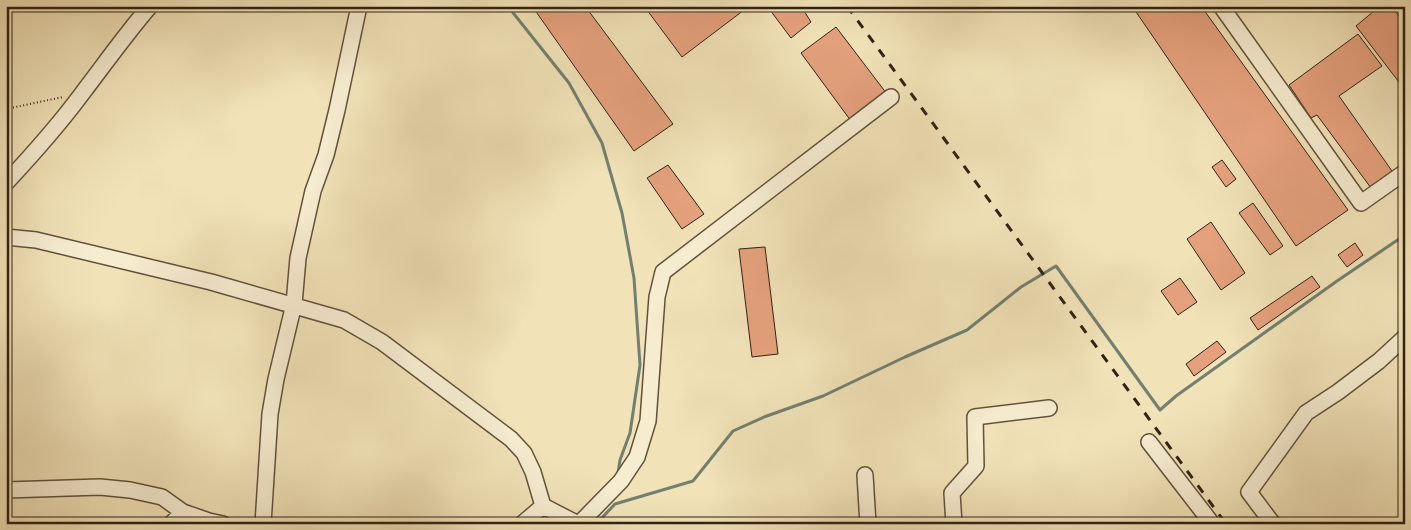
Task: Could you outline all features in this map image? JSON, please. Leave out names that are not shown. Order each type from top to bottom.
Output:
[{"type":"street","points":[[6,184],[47,138],[125,35],[150,6]]},
{"type":"street","points":[[263,524],[270,414],[276,379],[294,304],[298,258],[307,214],[331,137],[359,6]]},
{"type":"street","points":[[1221,6],[1361,203],[1405,172]]},
{"type":"street","points":[[6,237],[36,240],[211,282],[294,304],[344,320],[382,342],[510,438],[524,453],[543,506],[578,524],[621,482],[637,457],[648,422],[657,297],[663,272],[891,97]]},
{"type":"street","points":[[1273,524],[1249,492],[1284,442],[1306,413],[1379,361],[1405,337]]},
{"type":"street","points":[[954,524],[952,493],[976,466],[975,417],[1049,408]]},
{"type":"street","points":[[1150,442],[1210,521],[1210,524]]},
{"type":"street","points":[[865,476],[868,524]]},
{"type":"street","points":[[6,490],[100,487],[130,490],[162,497],[183,512],[223,524]]},
{"type":"street","points":[[522,524],[543,506]]},
{"type":"street","points":[[172,524],[183,512]]},
{"type":"path","points":[[6,108],[82,94]]},
{"type":"building","points":[[532,6],[585,6],[673,124],[634,151]]},
{"type":"building","points":[[644,6],[747,6],[748,7],[682,57]]},
{"type":"building","points":[[767,6],[801,6],[811,22],[791,38]]},
{"type":"building","points":[[1132,6],[1201,6],[1348,210],[1296,246]]},
{"type":"building","points":[[1380,6],[1391,6],[1405,24],[1405,90],[1356,26]]},
{"type":"building","points":[[836,27],[887,94],[851,121],[801,53]]},
{"type":"building","points":[[1358,34],[1382,66],[1339,96],[1392,171],[1371,188],[1317,115],[1311,118],[1289,85]]},
{"type":"building","points":[[1222,160],[1236,179],[1226,187],[1212,167]]},
{"type":"building","points":[[668,165],[704,214],[682,229],[647,178]]},
{"type":"building","points":[[1253,203],[1283,246],[1270,255],[1239,213]]},
{"type":"building","points":[[1211,222],[1245,273],[1221,290],[1187,239]]},
{"type":"building","points":[[1355,243],[1363,255],[1347,267],[1338,255]]},
{"type":"building","points":[[765,247],[778,354],[752,357],[739,249]]},
{"type":"building","points":[[1312,276],[1320,287],[1258,330],[1250,318]]},
{"type":"building","points":[[1180,278],[1197,302],[1178,315],[1161,291]]},
{"type":"building","points":[[1217,341],[1226,352],[1194,376],[1186,364]]},
{"type":"waterway","points":[[511,6],[510,9],[569,83],[602,143],[622,213],[634,278],[640,365],[630,433],[620,460],[618,473]]},
{"type":"waterway","points":[[596,524],[615,504],[693,481],[733,431],[764,417],[823,396],[967,330],[1021,287],[1056,266],[1160,410],[1176,396],[1405,235]]},
{"type":"railway","points":[[847,6],[1226,524]]}]
